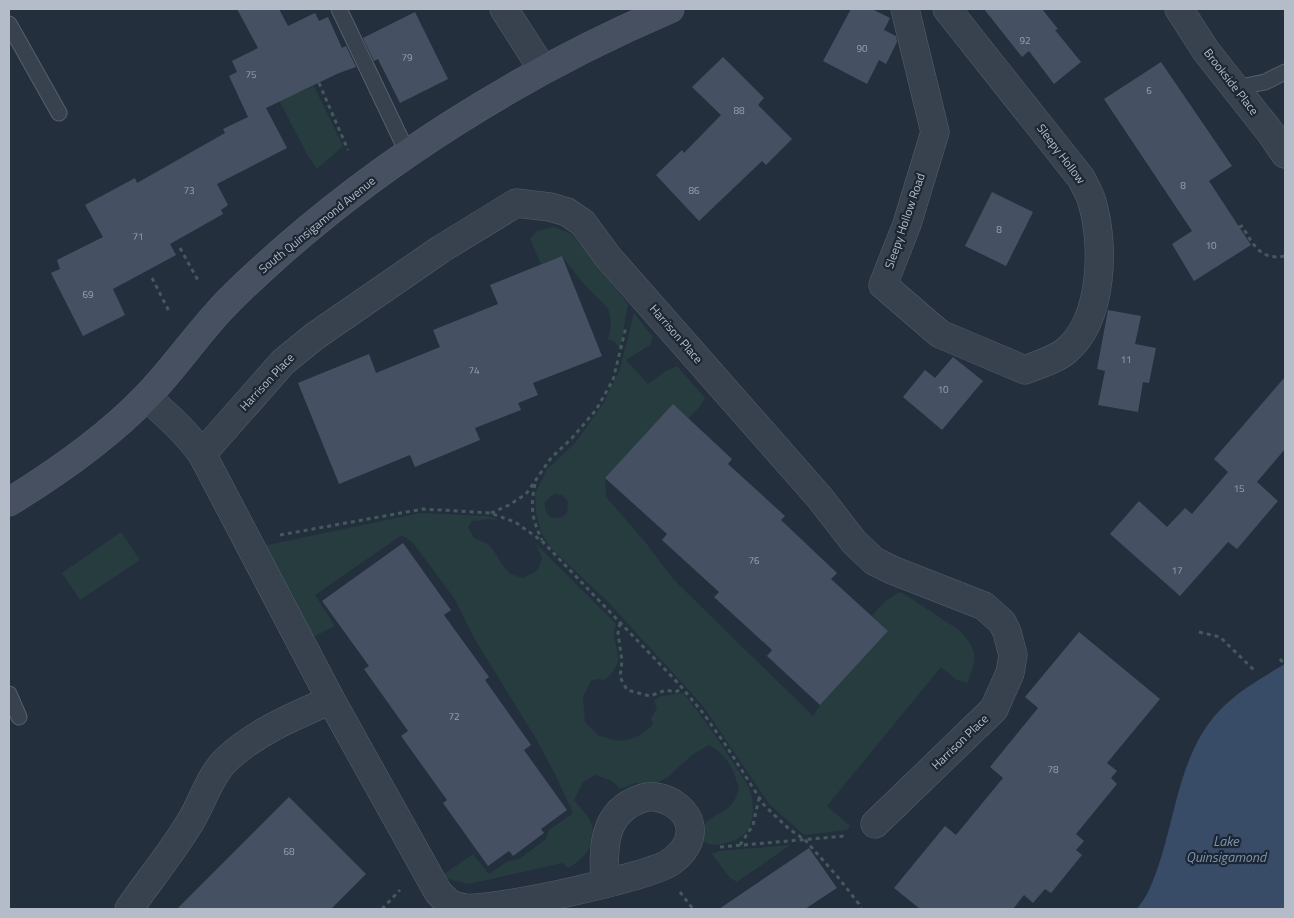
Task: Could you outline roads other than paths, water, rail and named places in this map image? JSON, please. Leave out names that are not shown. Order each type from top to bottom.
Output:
[{"type":"main road","name":"South Quinsigamond Avenue","points":[[9,502],[91,445],[146,397],[221,309],[259,272],[330,211],[408,154],[476,109],[543,70],[670,9]]},
{"type":"street","points":[[504,9],[543,70]]},
{"type":"street","name":"Sleepy Hollow Road","points":[[905,9],[935,132],[907,224],[883,285],[940,334],[1025,370],[1054,358],[1067,350]]},
{"type":"street","name":"Sleepy Hollow","points":[[947,9],[1081,178],[1089,193],[1097,228],[1098,283],[1092,309],[1086,324],[1067,350]]},
{"type":"street","name":"Brookside Place","points":[[1179,9],[1206,51],[1285,154]]},
{"type":"street","name":"Harrison Place","points":[[202,454],[283,362],[315,336],[440,249],[516,203],[550,207],[567,212],[583,223],[608,257],[820,498],[854,542],[874,561],[892,570],[984,606],[1002,622],[1008,632],[1013,655],[1010,673],[994,709],[876,824]]},
{"type":"street","points":[[146,397],[178,425],[202,454],[331,700],[438,892],[450,905],[467,908],[506,905],[605,883],[646,873],[670,863],[684,848],[690,832],[689,823],[673,803],[662,798],[649,796],[635,801],[618,813],[607,834],[603,860],[605,883]]},
{"type":"street","points":[[129,909],[192,820],[212,780],[225,762],[258,736],[295,716],[331,700]]},
{"type":"lane","points":[[338,9],[408,154]]},
{"type":"lane","points":[[9,24],[59,113]]},
{"type":"lane","points":[[1236,88],[1265,82],[1285,72]]},
{"type":"lane","points":[[9,694],[19,717]]},
{"type":"water","name":"Lake Quinsigamond","points":[[1285,664],[1285,909],[1137,909],[1148,893],[1158,868],[1184,773],[1193,750],[1205,729],[1220,710],[1235,697]]}]
